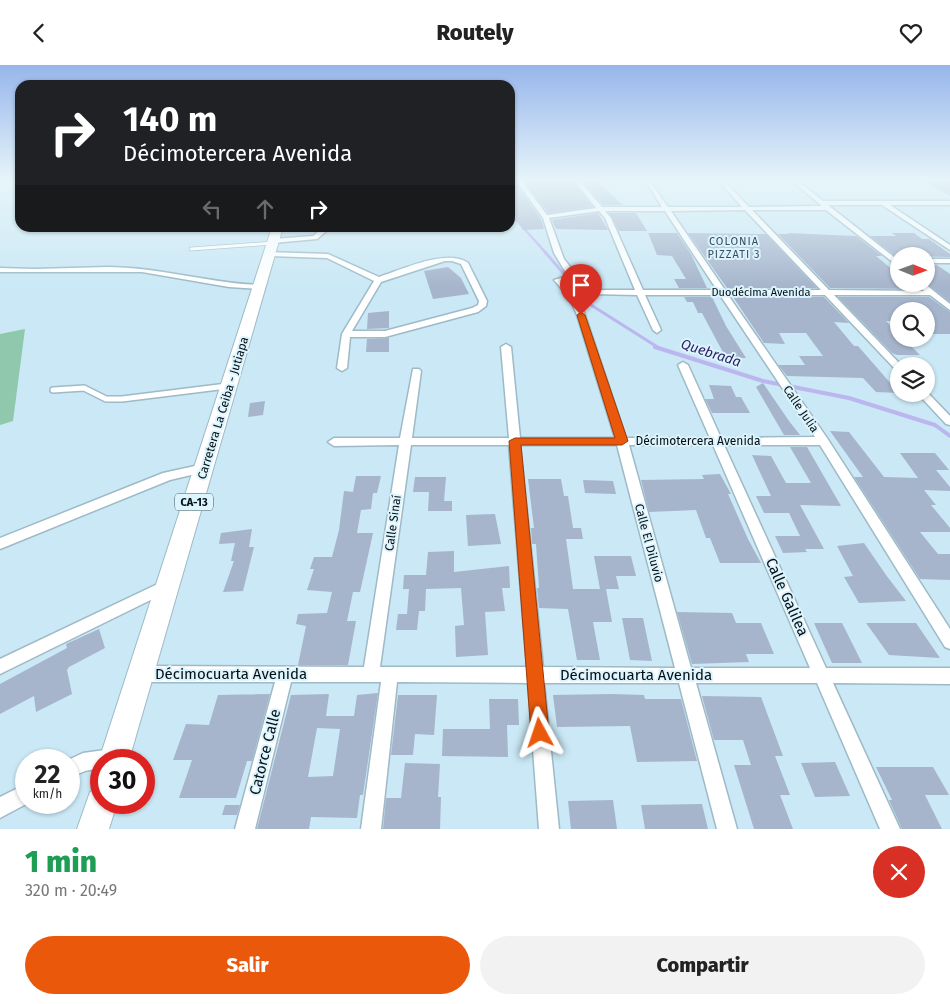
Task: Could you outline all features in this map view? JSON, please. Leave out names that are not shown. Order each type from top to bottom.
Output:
[{"type":"main road","name":"Carretera La Ceiba - Jutiapa","points":[[118,749],[274,241]]},
{"type":"main road","points":[[93,829],[98,814]]},
{"type":"street","points":[[545,217],[554,216]]},
{"type":"street","points":[[606,216],[657,330]]},
{"type":"street","name":"Calle Julia","points":[[671,216],[823,441],[950,642]]},
{"type":"street","points":[[754,216],[890,359]]},
{"type":"street","points":[[838,216],[890,257]]},
{"type":"street","points":[[901,216],[950,249]]},
{"type":"street","name":"Calle El Diluvio","points":[[545,217],[552,230],[555,249],[581,315],[622,441],[727,829]]},
{"type":"street","points":[[274,241],[316,238],[323,232]]},
{"type":"street","points":[[274,241],[328,256],[378,280]]},
{"type":"street","points":[[342,368],[346,334],[378,280],[444,259],[454,259],[464,263],[483,301],[482,306],[475,310],[385,334],[346,334]]},
{"type":"street","points":[[935,261],[950,261]]},
{"type":"street","points":[[0,270],[20,272],[128,269],[238,287],[259,287]]},
{"type":"street","name":"Calle El Diluvio","points":[[568,278],[584,290],[591,292]]},
{"type":"street","name":"Duodécima Avenida","points":[[591,292],[890,292]]},
{"type":"street","points":[[932,293],[950,308]]},
{"type":"street","points":[[506,347],[549,829]]},
{"type":"street","name":"Calle Galilea","points":[[683,365],[890,829]]},
{"type":"street","name":"Calle Sinaí","points":[[371,674],[404,441],[416,371]]},
{"type":"street","points":[[931,402],[950,422]]},
{"type":"street","name":"Décimotercera Avenida","points":[[334,441],[823,441]]},
{"type":"street","points":[[0,544],[167,476],[204,468]]},
{"type":"street","points":[[0,667],[168,585]]},
{"type":"street","name":"Décimocuarta Avenida","points":[[142,674],[950,676]]},
{"type":"street","name":"Catorce Calle","points":[[246,829],[285,674]]},
{"type":"street","points":[[371,829],[390,674]]},
{"type":"street","points":[[0,808],[15,799]]},
{"type":"lane","points":[[191,249],[274,241]]},
{"type":"lane","points":[[53,390],[84,388],[106,399],[122,399],[229,386]]},
{"type":"green space","points":[[25,329],[13,421],[0,425],[0,334]]},
{"type":"building","points":[[515,216],[539,216],[544,229],[523,230]]},
{"type":"building","points":[[581,216],[600,216],[608,230],[556,229],[552,220]]},
{"type":"building","points":[[610,216],[638,216],[647,231],[619,231]]},
{"type":"building","points":[[648,233],[677,233],[691,254],[707,288],[679,288],[674,279],[686,279],[672,256],[657,255]]},
{"type":"building","points":[[688,233],[766,234],[817,288],[727,288]]},
{"type":"building","points":[[892,233],[914,233],[922,239],[929,239],[950,254],[950,257],[935,257],[935,247],[890,247],[890,252],[870,236],[896,236]]},
{"type":"building","points":[[778,234],[856,236],[882,256],[876,256],[890,268],[890,289],[830,288]]},
{"type":"building","points":[[935,265],[950,274],[950,302],[935,290]]},
{"type":"building","points":[[448,267],[461,278],[469,294],[433,299],[424,271]]},
{"type":"building","points":[[684,297],[712,297],[726,326],[746,358],[726,358],[702,313],[698,313],[693,302],[687,302]]},
{"type":"building","points":[[733,297],[824,297],[849,323],[834,322],[854,346],[858,346],[890,383],[890,393],[876,392],[863,378],[787,376],[778,365],[805,365],[799,356],[823,356],[806,333],[779,333],[785,344],[764,343]]},
{"type":"building","points":[[838,297],[929,297],[950,312],[950,334],[935,334],[935,302],[890,302],[890,321],[886,321],[890,325],[890,347],[912,347],[920,355],[897,355],[892,353]]},
{"type":"building","points":[[389,311],[389,328],[367,329],[368,313]]},
{"type":"building","points":[[389,338],[389,352],[366,352],[367,339]]},
{"type":"building","points":[[763,383],[800,435],[784,435],[756,387]]},
{"type":"building","points":[[709,385],[731,386],[736,397],[741,397],[750,413],[712,413],[705,399],[714,399]]},
{"type":"building","points":[[265,401],[263,415],[248,417],[250,403]]},
{"type":"building","points":[[830,431],[849,432],[884,477],[918,478],[900,453],[935,453],[949,470],[936,470],[950,487],[950,491],[924,490],[936,505],[931,505],[950,528],[950,532],[920,532],[938,554],[950,554],[950,580],[920,579],[854,477],[863,477]]},
{"type":"building","points":[[790,447],[807,447],[841,506],[800,505],[824,549],[805,549],[807,552],[783,553],[775,536],[800,536],[789,513],[764,513],[756,496],[771,496],[752,455],[771,456],[786,483],[811,483]]},
{"type":"building","points":[[720,474],[731,494],[728,494],[748,539],[761,563],[720,563],[710,538],[706,538],[696,510],[649,512],[641,480],[704,479],[702,475]]},
{"type":"building","points":[[356,476],[381,476],[377,493],[373,493],[371,509],[361,510],[357,533],[373,533],[360,592],[353,592],[347,621],[356,621],[348,665],[298,665],[306,626],[296,624],[298,614],[327,613],[332,592],[307,590],[314,569],[310,569],[314,557],[332,557],[339,530],[344,491],[353,492]]},
{"type":"building","points":[[415,477],[446,477],[444,501],[452,501],[452,511],[428,511],[429,492],[413,492]]},
{"type":"building","points":[[528,479],[561,479],[564,496],[568,496],[573,528],[581,528],[583,539],[566,539],[573,589],[606,589],[612,622],[593,622],[600,660],[577,660],[568,609],[539,608],[536,544],[532,544],[531,528],[534,528]]},
{"type":"building","points":[[583,480],[613,481],[616,494],[585,493]]},
{"type":"building","points":[[495,514],[501,544],[468,546],[466,515]]},
{"type":"building","points":[[252,529],[249,547],[254,547],[243,591],[223,592],[234,561],[231,561],[235,543],[219,544],[221,533]]},
{"type":"building","points":[[864,543],[906,601],[859,603],[844,577],[853,576],[837,546]]},
{"type":"building","points":[[454,551],[454,572],[509,566],[510,588],[502,588],[505,611],[485,612],[488,655],[456,657],[455,626],[464,625],[461,588],[426,589],[425,611],[419,611],[417,630],[396,630],[398,614],[407,614],[409,589],[403,589],[404,575],[426,575],[428,552]]},
{"type":"building","points":[[594,556],[631,556],[636,576],[616,576],[619,589],[600,589]]},
{"type":"building","points":[[677,612],[732,613],[736,623],[761,623],[774,654],[746,654],[749,662],[692,664]]},
{"type":"building","points":[[622,618],[643,618],[652,661],[630,660]]},
{"type":"building","points":[[814,623],[842,623],[862,663],[832,663]]},
{"type":"building","points":[[866,623],[916,623],[940,658],[889,655]]},
{"type":"building","points":[[99,629],[105,648],[69,667],[67,670],[72,694],[36,712],[34,696],[0,714],[0,684],[67,648],[66,644]]},
{"type":"building","points":[[378,693],[363,795],[360,795],[357,818],[311,817],[309,829],[257,829],[291,695],[329,694],[326,716],[354,716],[357,695]],"holes":[[[317,728],[340,729],[333,776],[308,777]]]},
{"type":"building","points":[[270,694],[252,761],[247,761],[236,798],[179,798],[192,760],[173,760],[186,724],[209,725],[218,695]]},
{"type":"building","points":[[398,695],[437,695],[434,735],[415,734],[413,755],[391,755]]},
{"type":"building","points":[[553,695],[644,695],[645,699],[681,699],[697,761],[637,762],[630,726],[557,727]]},
{"type":"building","points":[[702,696],[761,697],[783,756],[775,756],[790,795],[780,795],[793,829],[754,829],[734,765],[751,765],[743,740],[714,740]]},
{"type":"building","points":[[489,699],[518,699],[519,725],[507,725],[508,757],[442,756],[443,729],[490,729]]},
{"type":"building","points":[[835,762],[850,796],[815,797],[801,763]]},
{"type":"building","points":[[405,763],[440,764],[438,797],[441,797],[440,829],[383,829],[386,798],[401,798]]},
{"type":"building","points":[[876,767],[933,767],[949,795],[925,795],[942,829],[902,829],[889,800],[892,800]]},
{"type":"building","points":[[613,800],[617,829],[571,829],[568,801]]},
{"type":"building","points":[[702,804],[708,829],[645,829],[641,805]]},
{"type":"building","points":[[225,805],[240,805],[237,815],[222,815]]},
{"type":"waterway","name":"Quebrada","points":[[515,219],[546,253]]},
{"type":"waterway","name":"Quebrada","points":[[545,252],[591,305],[659,348]]},
{"type":"waterway","name":"Quebrada","points":[[655,347],[763,381],[849,398],[935,425],[950,436]]},
{"type":"district","name":"COLONIA PIZZATI 3","points":[[734,247]]},
{"type":"route","points":[[540,733],[515,441],[622,441],[581,315]]}]
